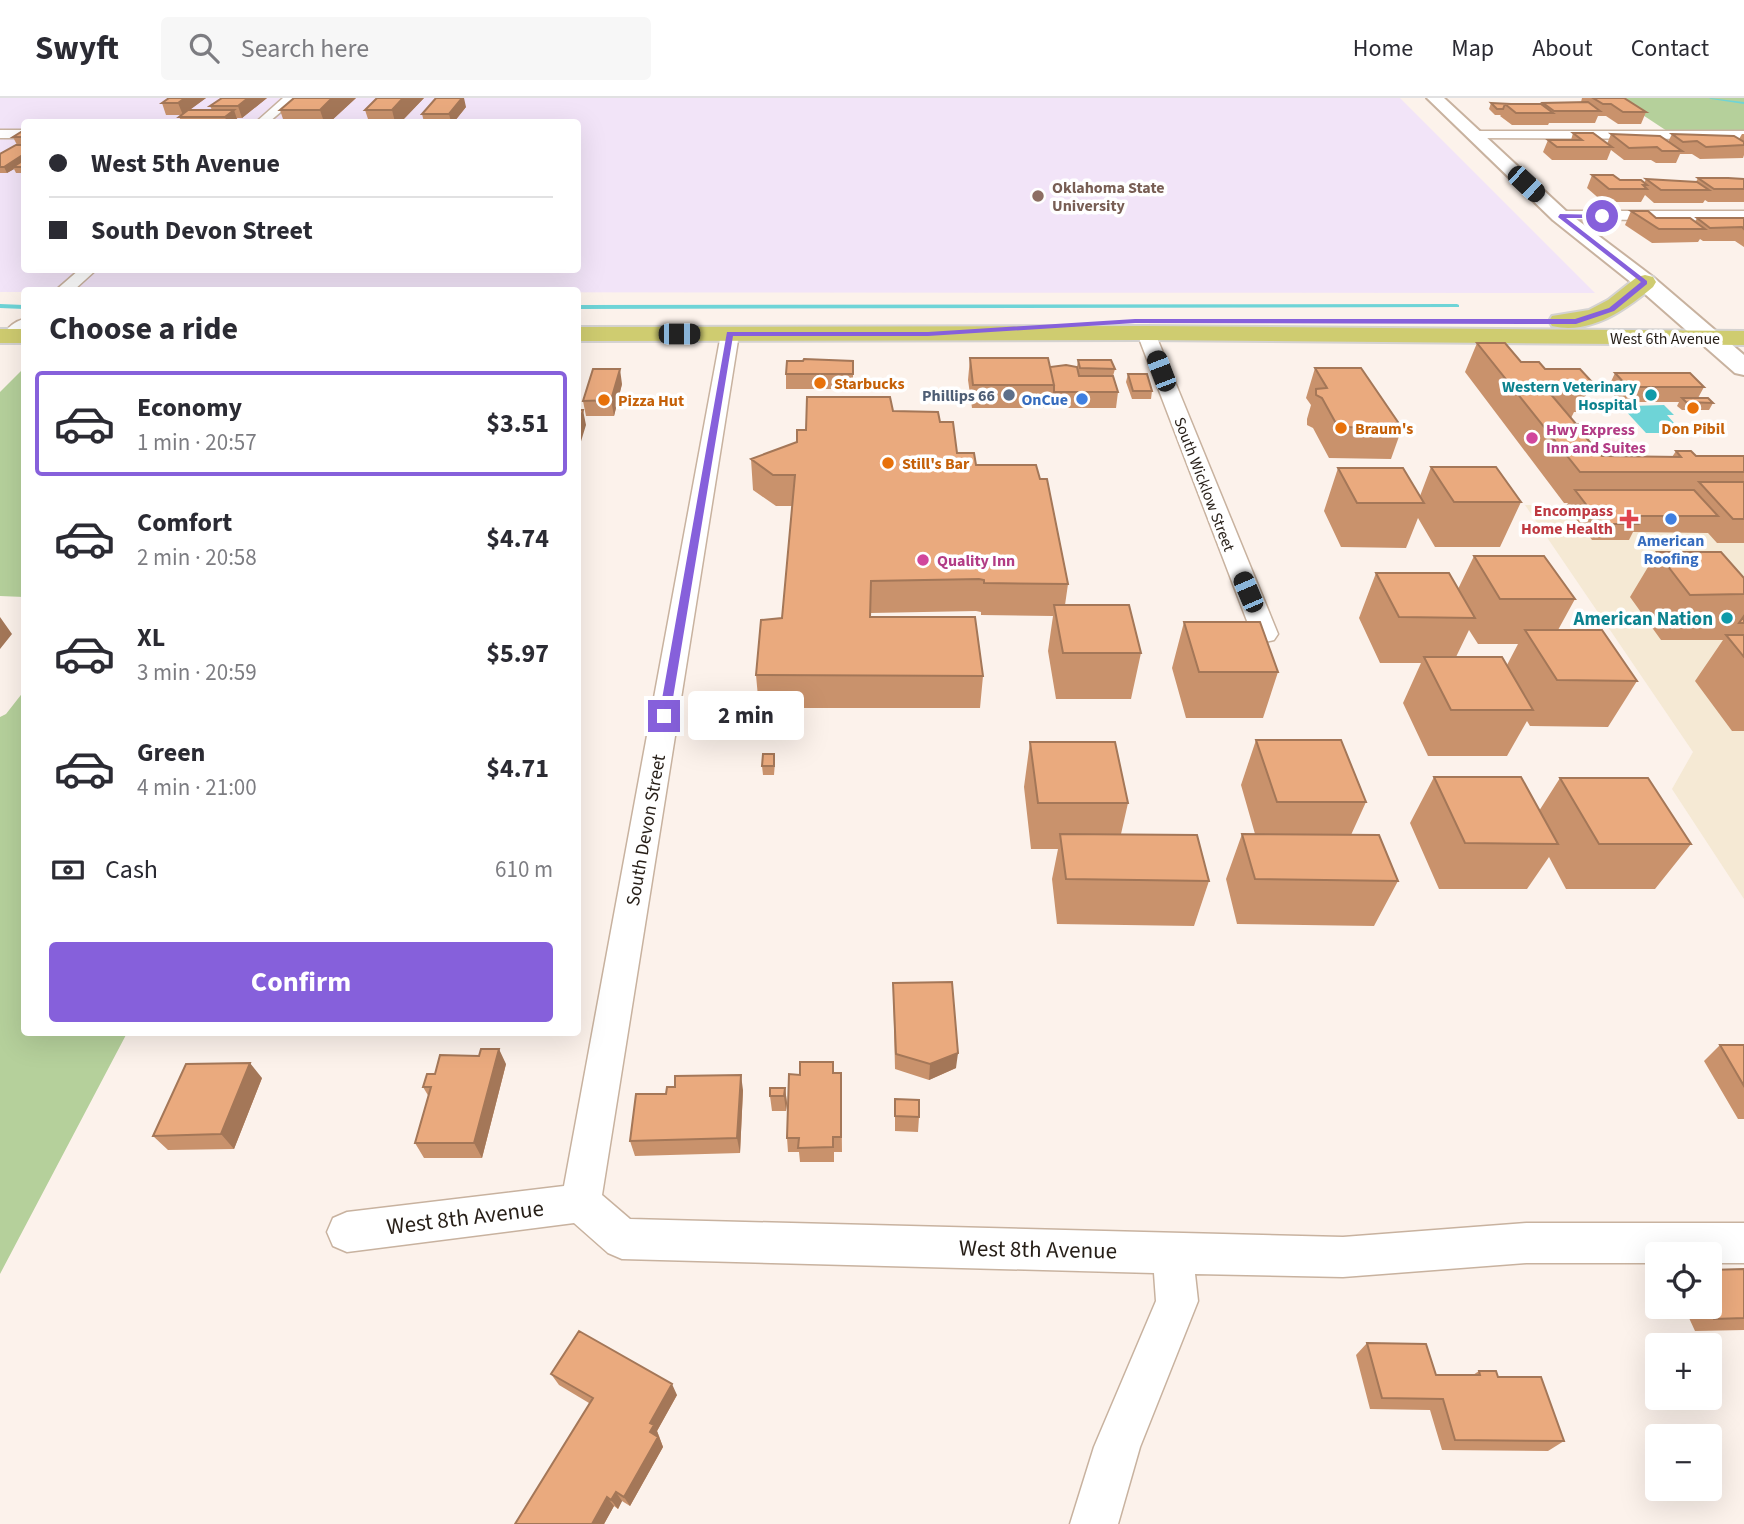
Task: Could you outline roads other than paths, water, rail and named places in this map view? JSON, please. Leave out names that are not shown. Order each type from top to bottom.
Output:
[{"type":"highway","points":[[928,334],[1135,321],[1576,321],[1612,310],[1645,282]]},
{"type":"highway","name":"West 6th Avenue","points":[[581,334],[1146,333],[1744,338]]},
{"type":"main road","points":[[1435,98],[1560,216],[1645,282],[1744,368]]},
{"type":"street","points":[[266,119],[291,98]]},
{"type":"street","points":[[0,134],[21,134]]},
{"type":"street","points":[[1475,135],[1744,135]]},
{"type":"street","points":[[1560,216],[1744,216]]},
{"type":"street","points":[[68,287],[85,273]]},
{"type":"street","name":"South Wicklow Street","points":[[1146,333],[1265,634]]},
{"type":"street","name":"South Devon Street","points":[[581,1203],[730,334]]},
{"type":"street","name":"West 8th Avenue","points":[[347,1232],[581,1203],[622,1238],[1343,1257],[1526,1243],[1744,1243]]},
{"type":"street","points":[[1094,1524],[1117,1447],[1177,1301],[1173,1253]]},
{"type":"water","points":[[1664,405],[1674,415],[1667,415],[1680,430],[1675,433],[1646,433],[1623,408],[1631,406]]},
{"type":"waterway","points":[[1711,98],[1744,103]]},
{"type":"waterway","points":[[0,306],[21,307]]},
{"type":"waterway","points":[[581,307],[1457,306]]},
{"type":"place","name":"Oklahoma State University","points":[[1038,196]]},
{"type":"place","name":"Starbucks","points":[[820,383]]},
{"type":"place","name":"Phillips 66","points":[[1009,395]]},
{"type":"place","name":"Western Veterinary Hospital","points":[[1651,395]]},
{"type":"place","name":"OnCue","points":[[1082,399]]},
{"type":"place","name":"Pizza Hut","points":[[604,400]]},
{"type":"place","name":"Don Pibil","points":[[1693,408]]},
{"type":"place","name":"Braum's","points":[[1341,428]]},
{"type":"place","name":"Hwy Express Inn and Suites","points":[[1532,438]]},
{"type":"place","name":"Still's Bar","points":[[888,463]]},
{"type":"place","name":"Encompass Home Health","points":[[1629,519]]},
{"type":"place","name":"American Roofing","points":[[1671,519]]},
{"type":"place","name":"Quality Inn","points":[[923,560]]},
{"type":"place","name":"American Nation","points":[[1727,618]]}]
